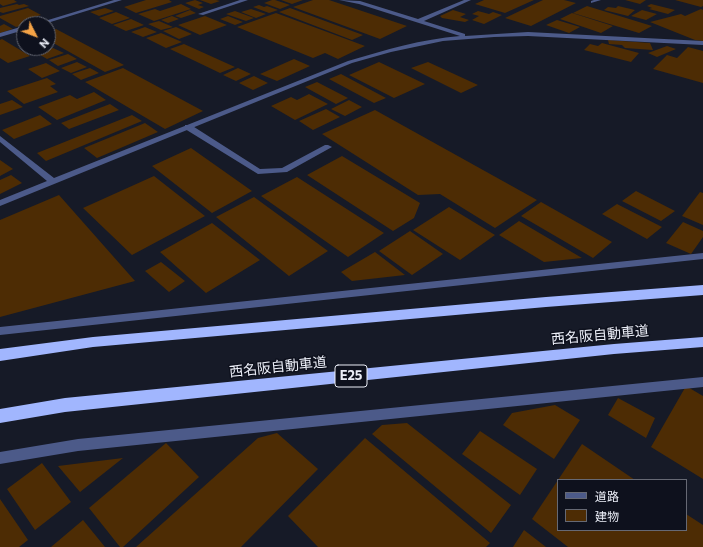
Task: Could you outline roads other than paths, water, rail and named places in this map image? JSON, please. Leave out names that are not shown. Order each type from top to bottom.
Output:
[{"type":"highway","points":[[0,355],[93,342],[546,302],[703,290]]},
{"type":"highway","name":"西名阪自動車道","points":[[0,416],[65,405],[614,349],[703,342]]},
{"type":"street","points":[[56,19],[119,0]]},
{"type":"street","points":[[201,14],[245,0]]},
{"type":"street","points":[[342,0],[360,3],[467,37]]},
{"type":"street","points":[[420,21],[468,0]]},
{"type":"street","points":[[0,35],[16,30]]},
{"type":"street","points":[[0,202],[350,62],[390,50],[443,39],[528,34],[703,43]]},
{"type":"street","points":[[188,127],[258,172],[284,170],[328,148]]},
{"type":"street","points":[[0,138],[52,181]]},
{"type":"street","points":[[0,331],[512,278],[703,256]]},
{"type":"street","points":[[0,458],[78,445],[703,382]]}]
